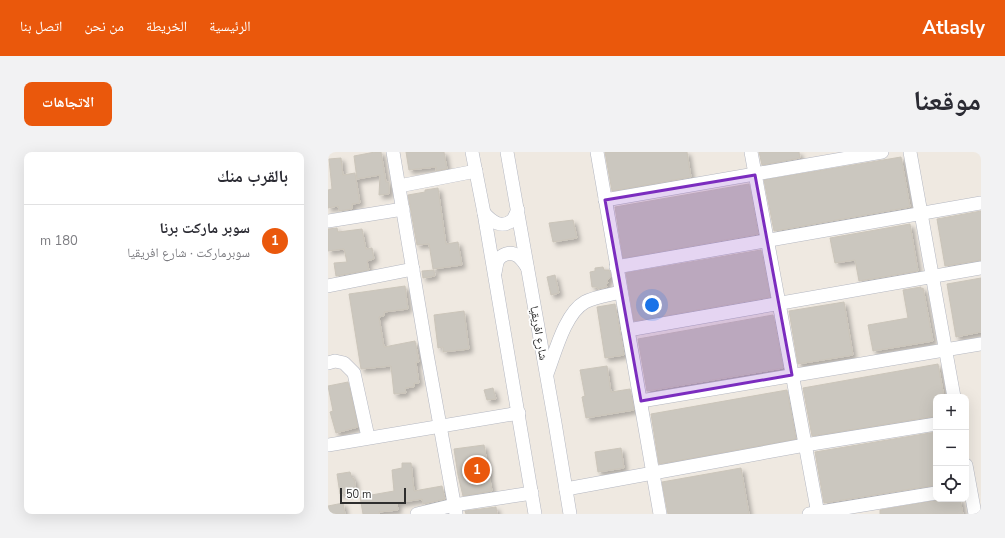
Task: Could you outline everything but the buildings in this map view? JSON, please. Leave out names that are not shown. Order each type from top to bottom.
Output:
[{"type":"street","points":[[393,152],[455,510]]},
{"type":"street","points":[[472,152],[519,412],[535,514]]},
{"type":"street","name":"شارع افريقيا","points":[[507,152],[547,374],[570,514]]},
{"type":"street","points":[[597,152],[660,514]]},
{"type":"street","points":[[752,152],[805,445],[815,514],[933,494]]},
{"type":"street","points":[[605,200],[882,152]]},
{"type":"street","points":[[910,152],[953,394]]},
{"type":"street","points":[[399,186],[476,171]]},
{"type":"street","points":[[616,268],[981,203]]},
{"type":"street","points":[[328,221],[403,209]]},
{"type":"street","points":[[484,213],[497,224],[504,224],[513,220],[518,210]]},
{"type":"street","points":[[495,275],[498,261],[504,254],[509,253],[520,257],[528,268]]},
{"type":"street","points":[[628,330],[981,268]]},
{"type":"street","points":[[328,286],[413,269]]},
{"type":"street","points":[[547,374],[565,326],[576,308],[591,299],[621,292]]},
{"type":"street","points":[[641,401],[981,344]]},
{"type":"street","points":[[330,360],[344,363],[354,373],[368,437]]},
{"type":"street","points":[[328,445],[519,412]]},
{"type":"street","points":[[566,489],[805,445],[933,424]]},
{"type":"street","points":[[969,492],[975,514]]},
{"type":"street","points":[[417,514],[455,510],[532,493]]},
{"type":"highlighted area","points":[[755,175],[792,375],[641,401],[605,200]]},
{"type":"place","name":"سوبر ماركت برنا","points":[[477,470]]}]
